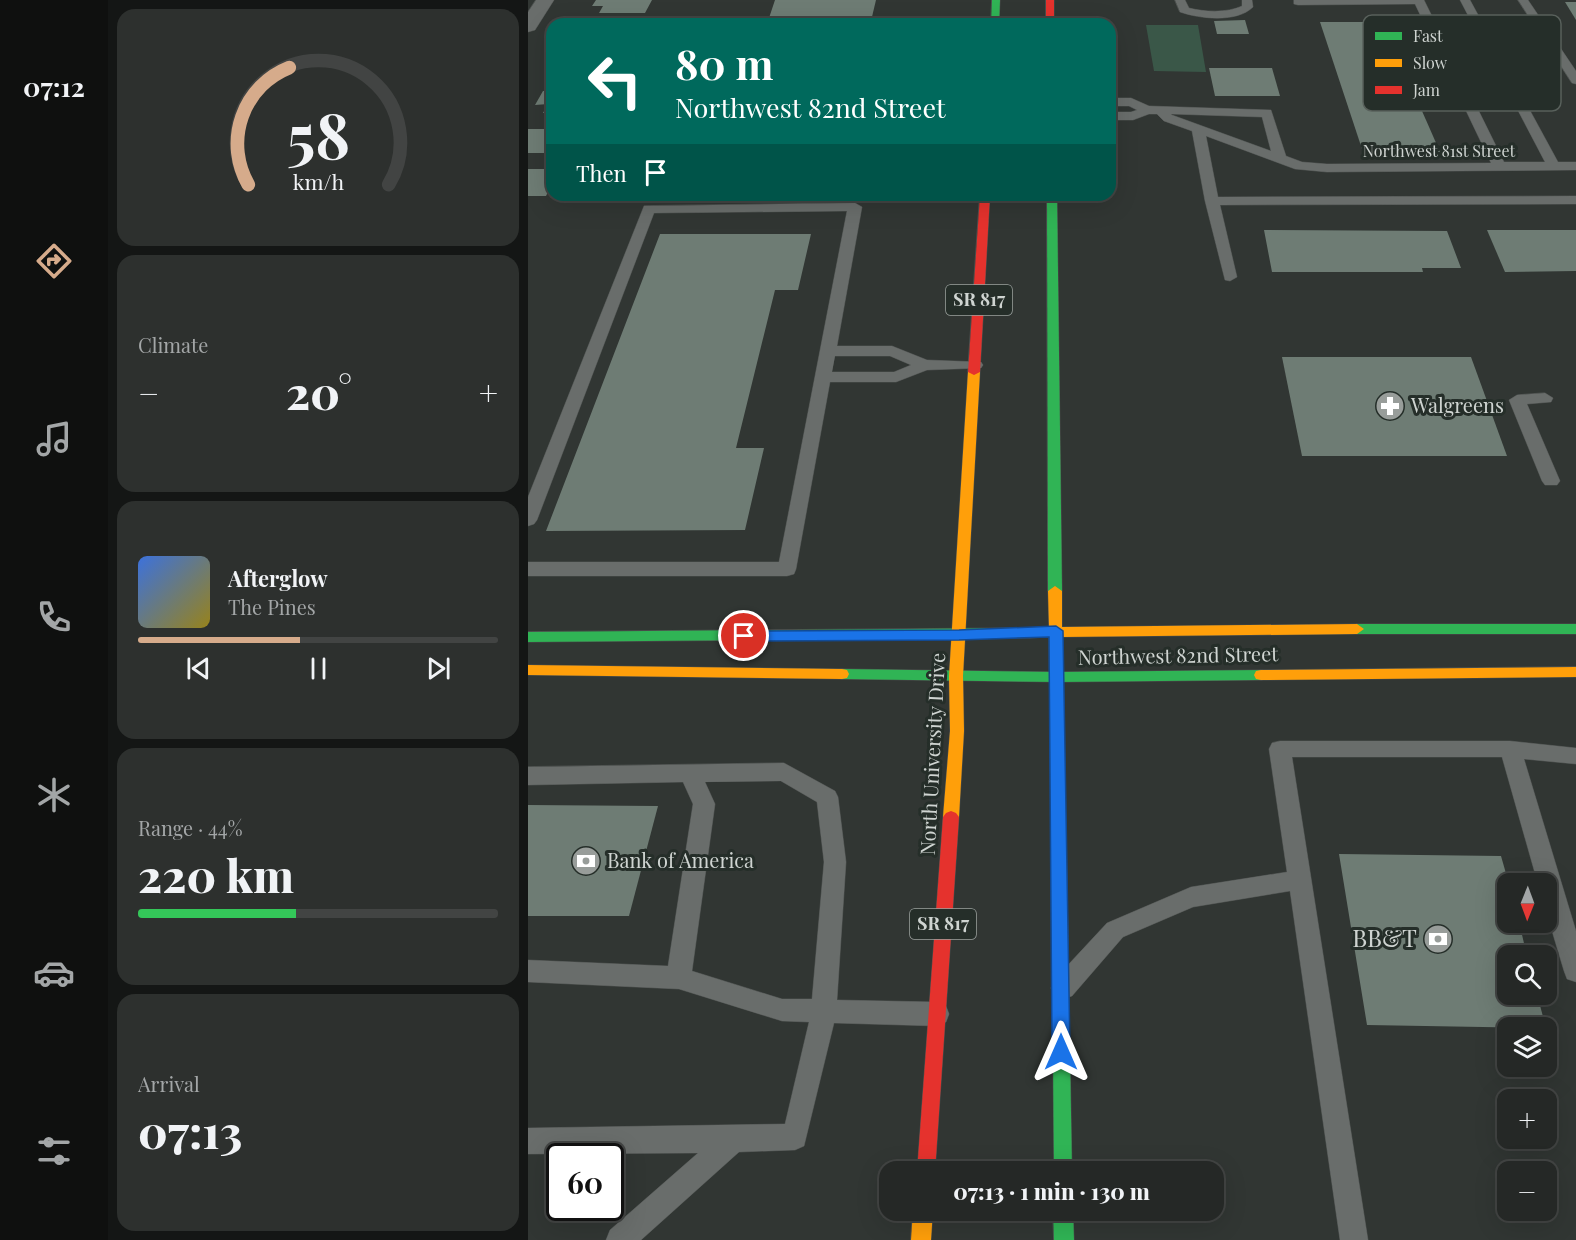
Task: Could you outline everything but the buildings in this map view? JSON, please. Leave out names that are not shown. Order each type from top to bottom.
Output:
[{"type":"main road","points":[[994,18],[996,0]]},
{"type":"main road","points":[[1050,0],[1050,18]]},
{"type":"main road","name":"North University Drive","points":[[927,1161],[957,730],[959,635],[985,201]]},
{"type":"main road","points":[[1052,201],[1063,1161]]},
{"type":"main road","name":"Northwest 82nd Street","points":[[528,637],[959,635],[1056,631],[1576,629]]},
{"type":"main road","name":"Northwest 82nd Street","points":[[528,670],[1058,677],[1576,672]]},
{"type":"main road","points":[[921,1240],[922,1221]]},
{"type":"main road","points":[[1064,1221],[1064,1240]]},
{"type":"street","points":[[528,26],[545,0]]},
{"type":"lane","points":[[1180,0],[1184,10],[1200,14],[1242,12],[1248,7],[1247,0]]},
{"type":"lane","name":"Northwest 81st Street","points":[[1465,0],[1473,15]]},
{"type":"lane","points":[[1523,0],[1533,15]]},
{"type":"lane","points":[[1298,2],[1418,1],[1425,15]]},
{"type":"lane","points":[[1561,57],[1576,80]]},
{"type":"lane","name":"Northwest 81st Street","points":[[1116,102],[1131,102],[1168,118],[1300,166],[1327,168],[1554,166],[1525,111]]},
{"type":"lane","points":[[1116,116],[1133,116],[1154,111],[1267,113],[1280,159]]},
{"type":"lane","points":[[1472,111],[1500,167]]},
{"type":"lane","points":[[1198,128],[1230,277]]},
{"type":"lane","points":[[1554,166],[1576,166]]},
{"type":"lane","points":[[1212,201],[1576,200]]},
{"type":"lane","points":[[528,520],[649,209],[855,207],[787,569],[528,569]]},
{"type":"lane","points":[[829,351],[892,351],[925,365]]},
{"type":"lane","points":[[824,377],[896,377],[925,365],[975,365]]},
{"type":"lane","points":[[1545,398],[1517,400],[1551,481]]},
{"type":"lane","points":[[1354,1240],[1280,749],[1510,749],[1576,756]]},
{"type":"lane","points":[[1510,749],[1576,971]]},
{"type":"lane","points":[[528,776],[784,772],[827,797],[835,862],[824,1011],[795,1137],[528,1141]]},
{"type":"lane","points":[[679,978],[704,804],[690,774]]},
{"type":"lane","points":[[1061,990],[1115,930],[1191,897],[1299,880]]},
{"type":"lane","points":[[528,971],[679,978],[782,1010],[937,1014]]},
{"type":"lane","points":[[620,1240],[734,1139]]},
{"type":"green space","points":[[1146,25],[1198,25],[1206,72],[1154,71]]},
{"type":"traffic: fast","points":[[995,18],[996,0]]},
{"type":"traffic: fast","points":[[1052,201],[1055,591]]},
{"type":"traffic: fast","points":[[1357,629],[1576,629]]},
{"type":"traffic: fast","points":[[528,637],[1030,633]]},
{"type":"traffic: fast","points":[[842,674],[1058,677],[1261,675]]},
{"type":"traffic: fast","points":[[1060,936],[1063,1161]]},
{"type":"traffic: fast","points":[[1063,1221],[1064,1240]]},
{"type":"traffic: slow","points":[[951,817],[957,731],[956,676],[974,372]]},
{"type":"traffic: slow","points":[[1055,591],[1060,936]]},
{"type":"traffic: slow","points":[[1030,633],[1357,629]]},
{"type":"traffic: slow","points":[[528,670],[842,674]]},
{"type":"traffic: slow","points":[[1261,675],[1576,672]]},
{"type":"traffic: slow","points":[[921,1240],[922,1221]]},
{"type":"traffic: jam","points":[[1050,0],[1050,18]]},
{"type":"traffic: jam","points":[[974,372],[985,201]]},
{"type":"traffic: jam","points":[[927,1161],[951,817]]},
{"type":"place","name":"Walgreens","points":[[1390,406]]},
{"type":"place","name":"Bank of America","points":[[586,861]]},
{"type":"place","name":"BB&T","points":[[1438,939]]},
{"type":"route","points":[[744,636],[959,635],[1056,631],[1061,1052]]}]
